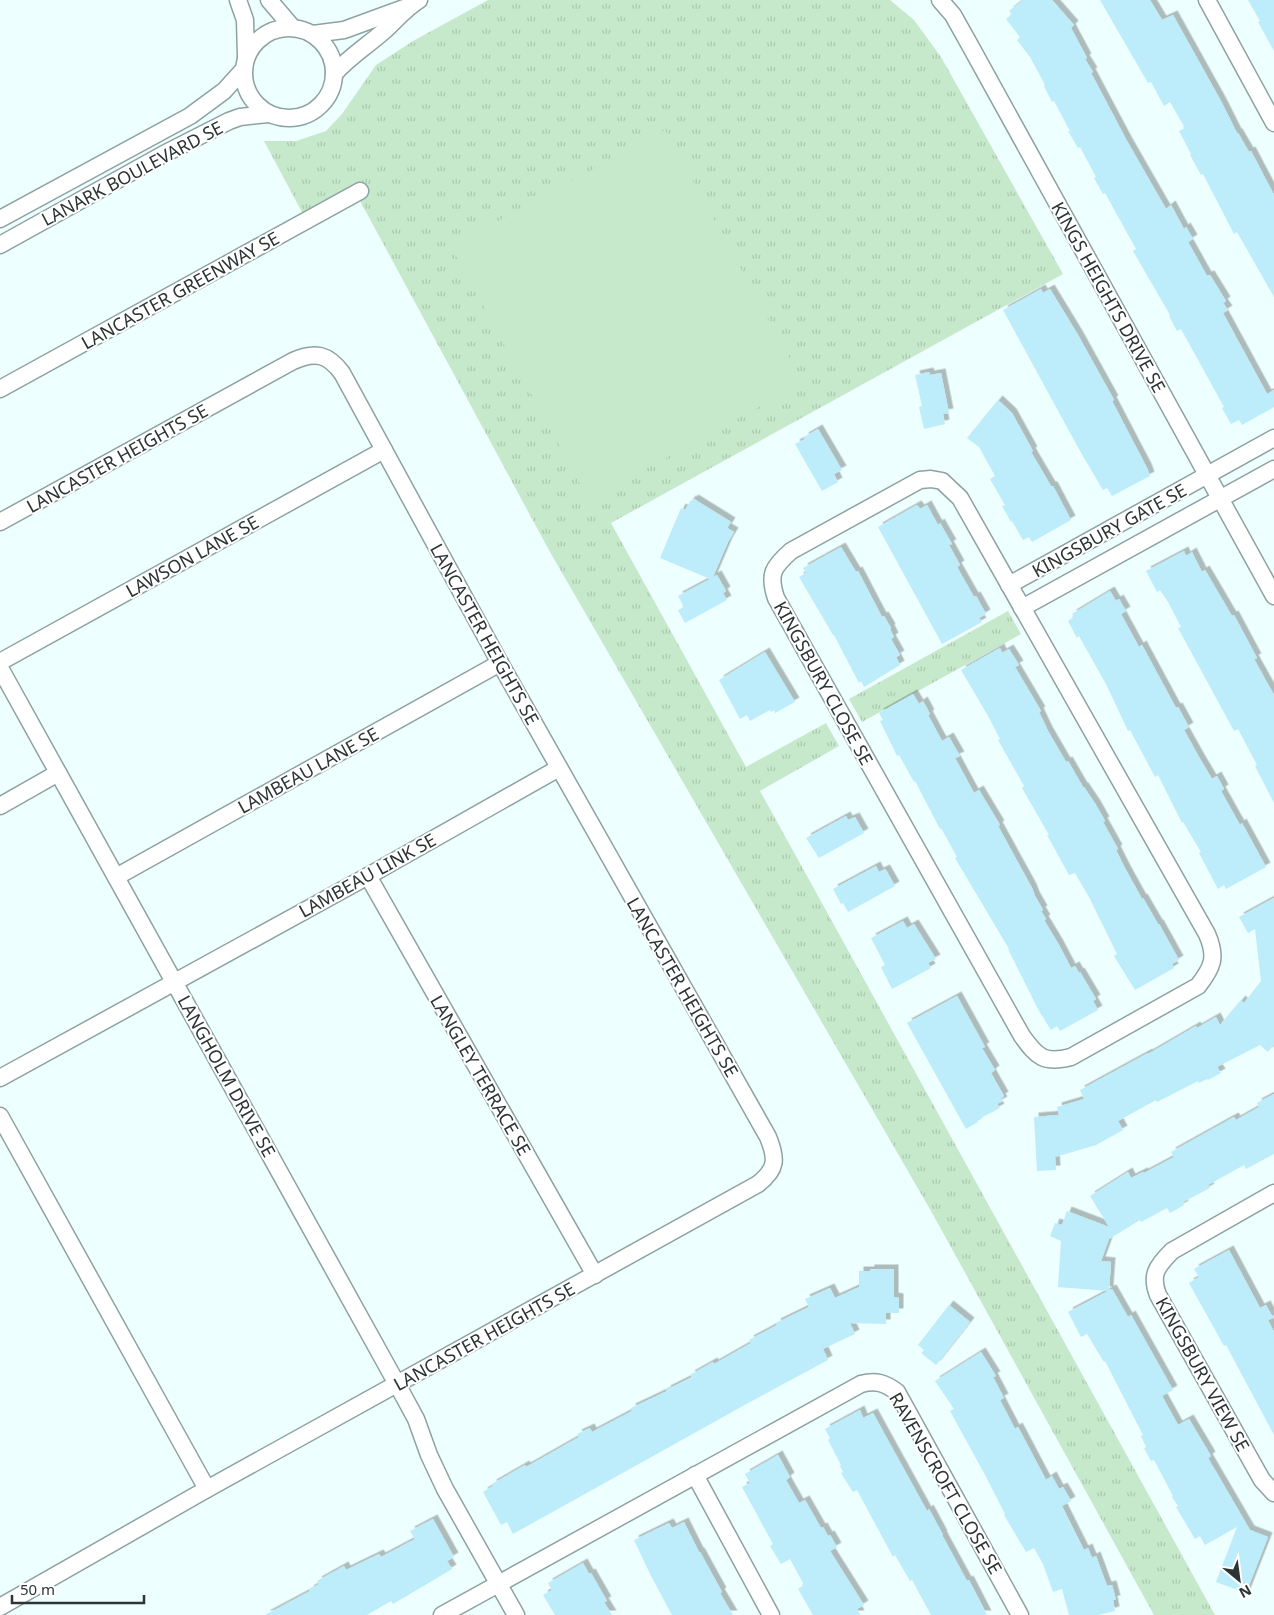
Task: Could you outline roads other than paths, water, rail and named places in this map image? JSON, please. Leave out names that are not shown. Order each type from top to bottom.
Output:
[{"type":"street","points":[[238,0],[245,20],[244,83],[249,95],[257,106],[268,114],[283,118],[298,117],[312,112],[324,102],[331,89],[334,74],[333,62],[329,51],[313,34],[303,29],[292,27],[277,29],[264,34],[253,44],[245,63]]},
{"type":"street","points":[[269,0],[292,27]]},
{"type":"street","name":"KINGS HEIGHTS DRIVE SE","points":[[940,0],[953,15],[1274,596]]},
{"type":"street","points":[[1208,0],[1274,122]]},
{"type":"street","points":[[313,34],[344,30],[414,3]]},
{"type":"street","points":[[334,74],[352,55],[383,32],[414,3]]},
{"type":"street","name":"LANARK BOULEVARD SE","points":[[0,219],[190,116],[224,91],[245,63]]},
{"type":"street","name":"LANARK BOULEVARD SE","points":[[0,245],[222,124],[240,117],[268,114]]},
{"type":"street","name":"LANCASTER GREENWAY SE","points":[[0,389],[360,190]]},
{"type":"street","name":"LANCASTER HEIGHTS SE","points":[[0,522],[304,356],[322,356],[330,360],[337,366],[500,663],[768,1137],[773,1148],[774,1161],[771,1172],[758,1184],[207,1489],[0,1606]]},
{"type":"street","name":"KINGSBURY GATE SE","points":[[1009,585],[1274,438]]},
{"type":"street","name":"LAWSON LANE SE","points":[[0,662],[384,450]]},
{"type":"street","name":"KINGSBURY GATE SE","points":[[1022,608],[1274,469]]},
{"type":"street","name":"KINGSBURY CLOSE SE","points":[[931,479],[942,481],[960,498],[1022,608],[1207,934],[1212,946],[1213,962],[1198,986],[1071,1057],[1058,1060],[1042,1058],[1032,1051],[1022,1036],[776,598],[772,586],[772,572],[791,550],[920,480],[931,479]]},
{"type":"street","name":"LAMBEAU LANE SE","points":[[116,877],[500,663]]},
{"type":"street","name":"LANGHOLM DRIVE SE","points":[[0,668],[397,1384],[416,1419],[429,1455],[445,1489],[516,1615]]},
{"type":"street","name":"LAMBEAU LINK SE","points":[[0,1078],[368,876],[559,768]]},
{"type":"street","points":[[0,806],[58,773]]},
{"type":"street","name":"LANGLEY TERRACE SE","points":[[368,876],[595,1275]]},
{"type":"street","points":[[0,1116],[207,1489]]},
{"type":"street","name":"KINGSBURY VIEW SE","points":[[1274,1193],[1172,1251],[1155,1272],[1154,1284],[1211,1392],[1252,1464],[1262,1480],[1274,1493]]},
{"type":"street","name":"RAVENSCROFT CLOSE SE","points":[[442,1615],[861,1384],[879,1382],[888,1385],[897,1392],[1020,1615]]},
{"type":"street","points":[[695,1475],[771,1615]]}]
